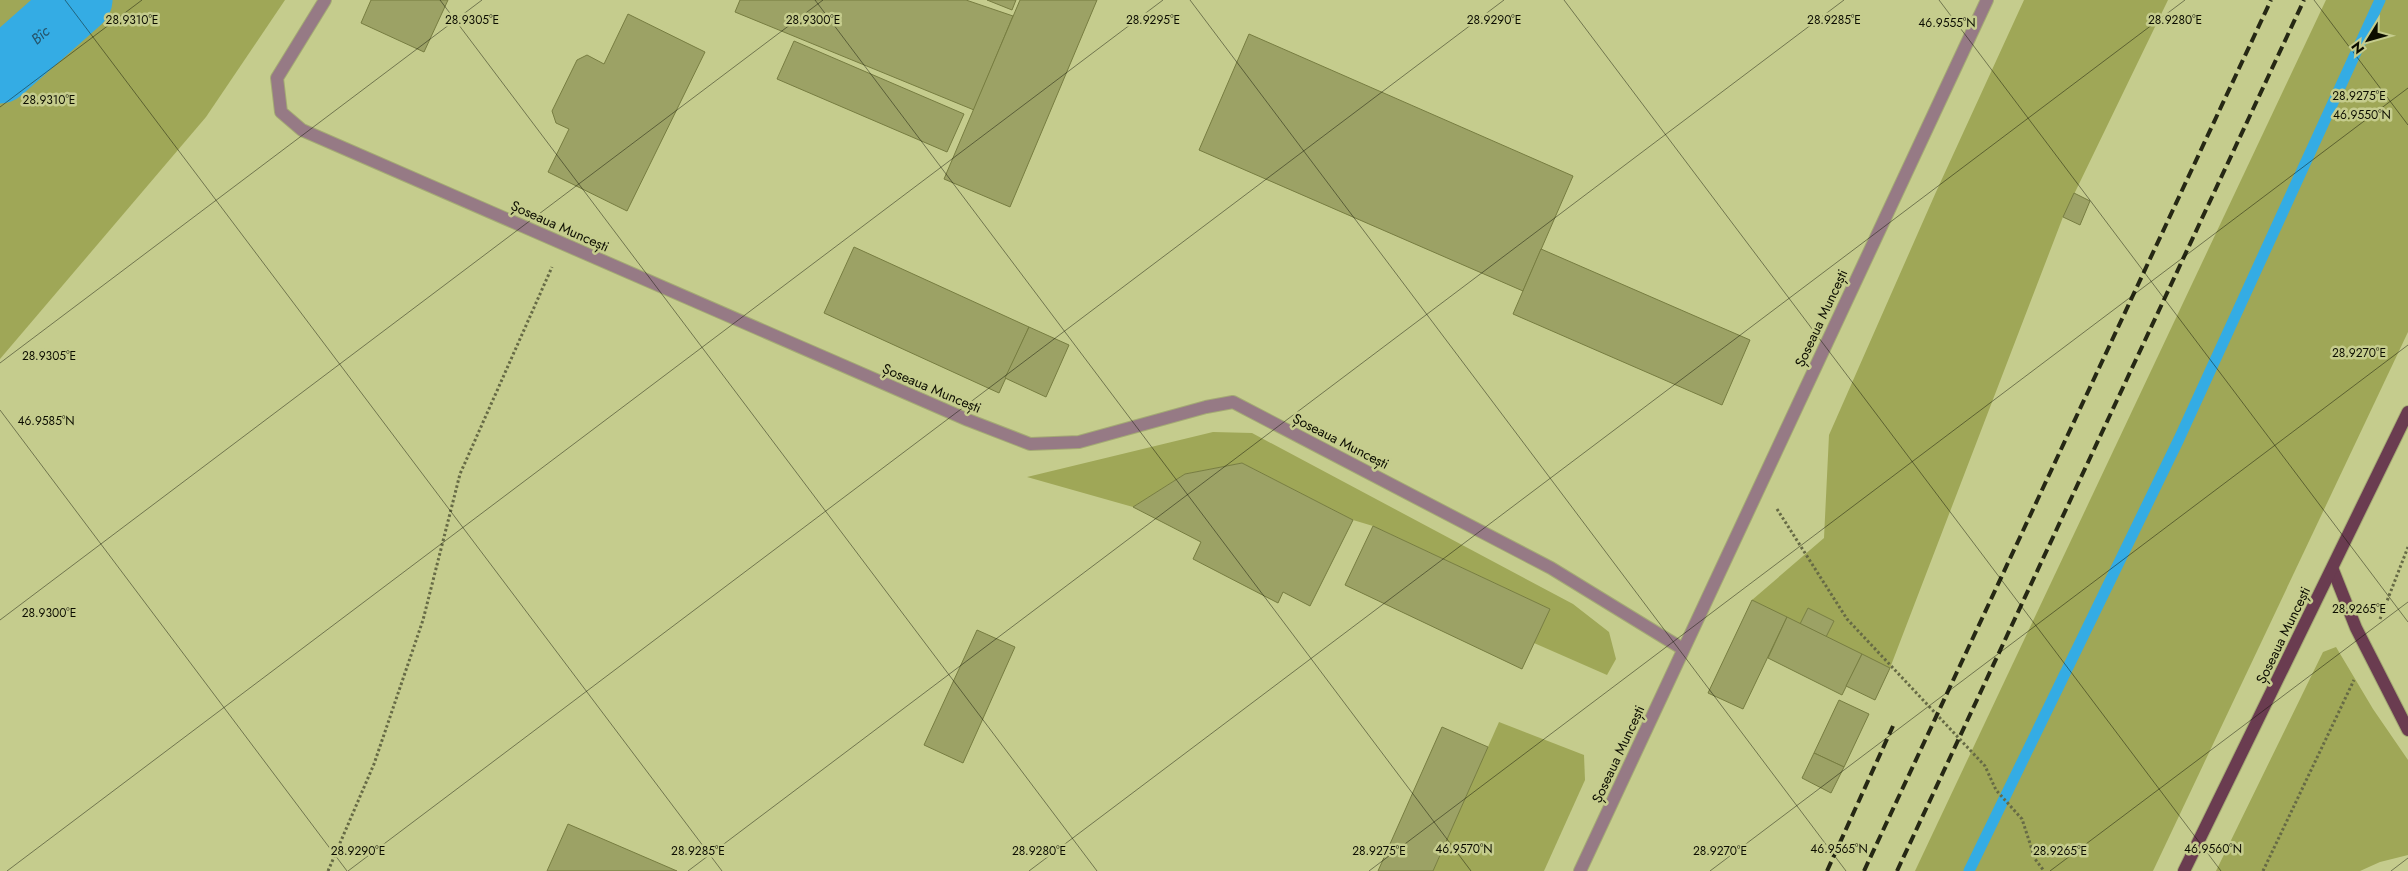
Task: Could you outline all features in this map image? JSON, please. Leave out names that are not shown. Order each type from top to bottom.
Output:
[{"type":"main road","name":"Șoseaua Muncești","points":[[2184,871],[2408,412]]},
{"type":"main road","points":[[2332,570],[2367,651],[2408,730]]},
{"type":"lane","name":"Șoseaua Muncești","points":[[325,0],[277,78],[281,112],[302,130],[968,420],[1030,444],[1079,442],[1206,407],[1232,402],[1551,568],[1683,649]]},
{"type":"lane","name":"Șoseaua Muncești","points":[[1580,871],[1987,0]]},
{"type":"path","points":[[328,871],[374,764],[423,620],[460,474],[562,244]]},
{"type":"path","points":[[1761,483],[1847,619],[1985,766],[1996,790],[2022,819],[2035,859],[2044,871]]},
{"type":"path","points":[[2263,871],[2367,651],[2408,547]]},
{"type":"green space","points":[[0,0],[285,0],[206,117],[0,359]]},
{"type":"green space","points":[[2024,0],[2168,0],[2063,217],[1890,668],[1826,637],[1834,621],[1808,608],[1800,624],[1752,600],[1824,538],[1829,435],[1936,192]]},
{"type":"green space","points":[[2326,0],[2408,0],[2408,332],[2153,871],[1915,871]]},
{"type":"green space","points":[[1213,432],[1252,433],[1573,604],[1609,632],[1616,659],[1607,675],[1534,643],[1550,609],[1373,526],[1353,520],[1242,463],[1185,474],[1133,507],[1027,477]]},
{"type":"green space","points":[[2336,647],[2373,709],[2408,760],[2408,855],[2380,862],[2360,871],[2216,871],[2323,652]]},
{"type":"green space","points":[[1499,722],[1584,755],[1585,780],[1544,871],[1433,871]]},
{"type":"building","points":[[371,0],[448,0],[424,52],[361,23]]},
{"type":"building","points":[[740,0],[966,0],[1013,16],[974,110],[735,12]]},
{"type":"building","points":[[987,0],[1016,0],[1012,10]]},
{"type":"building","points":[[1020,0],[1097,0],[1010,207],[944,179]]},
{"type":"building","points":[[628,14],[705,52],[627,211],[548,172],[569,129],[556,123],[552,111],[577,60],[587,55],[604,64]]},
{"type":"building","points":[[1249,34],[1573,176],[1523,291],[1199,150]]},
{"type":"building","points":[[794,41],[964,114],[947,152],[777,79]]},
{"type":"building","points":[[2074,193],[2090,201],[2080,225],[2063,217]]},
{"type":"building","points":[[854,247],[1029,327],[999,393],[824,313]]},
{"type":"building","points":[[1541,249],[1750,340],[1722,405],[1513,314]]},
{"type":"building","points":[[1029,327],[1069,345],[1046,397],[1005,378]]},
{"type":"building","points":[[1242,463],[1353,520],[1310,606],[1283,592],[1278,603],[1193,559],[1201,542],[1133,507],[1185,474]]},
{"type":"building","points":[[1373,526],[1550,609],[1522,669],[1345,585]]},
{"type":"building","points":[[1752,600],[1787,617],[1743,709],[1708,693]]},
{"type":"building","points":[[1808,608],[1834,621],[1826,637],[1800,624]]},
{"type":"building","points":[[1787,617],[1862,654],[1842,695],[1768,658]]},
{"type":"building","points":[[977,630],[1015,647],[963,763],[924,745]]},
{"type":"building","points":[[1862,654],[1890,668],[1875,700],[1846,686]]},
{"type":"building","points":[[1839,700],[1869,714],[1844,767],[1814,753]]},
{"type":"building","points":[[1442,727],[1488,747],[1433,871],[1378,871]]},
{"type":"building","points":[[1814,753],[1844,767],[1831,793],[1802,778]]},
{"type":"building","points":[[568,824],[677,871],[547,871]]},
{"type":"waterway","name":"Bîc","points":[[0,71],[80,0]]},
{"type":"waterway","points":[[1969,871],[2179,439],[2380,0]]},
{"type":"railway","points":[[1864,871],[2271,0]]},
{"type":"railway","points":[[1897,871],[2304,0]]},
{"type":"railway","points":[[1827,871],[1893,726]]}]
